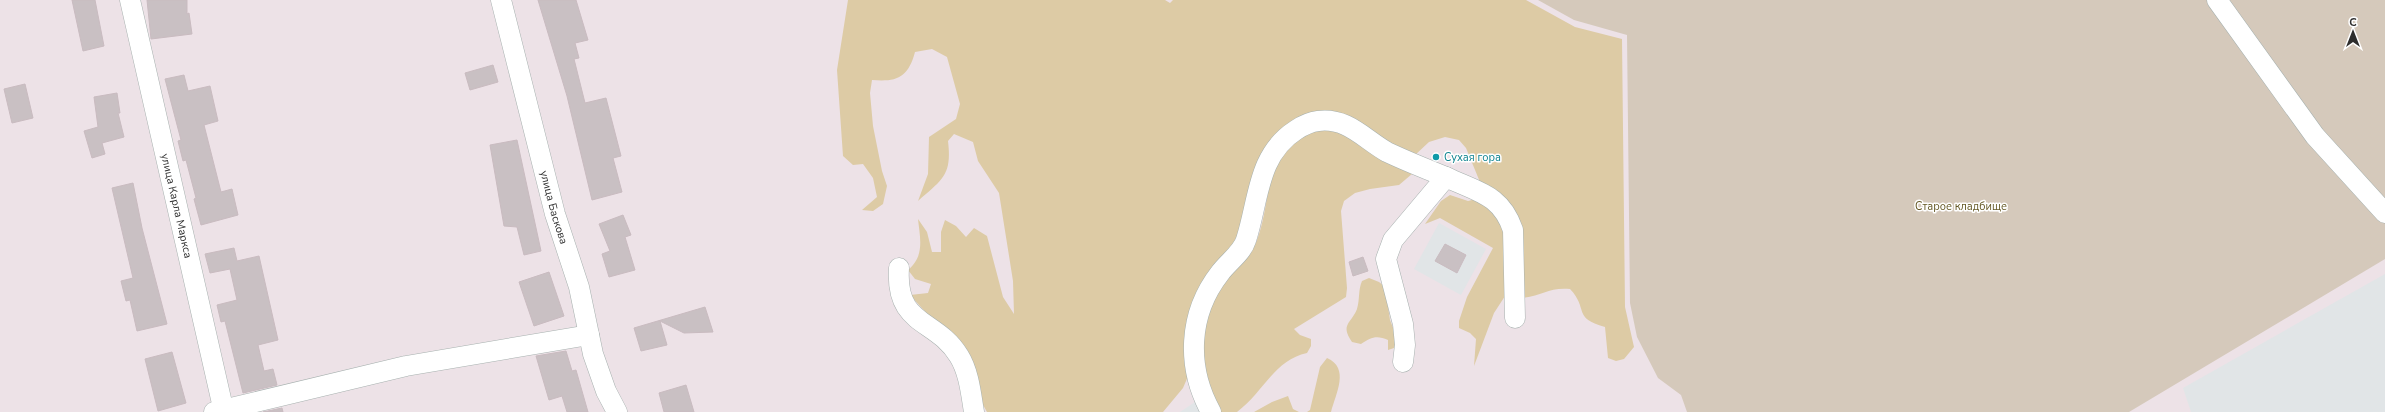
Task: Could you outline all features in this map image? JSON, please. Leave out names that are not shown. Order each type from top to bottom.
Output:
[{"type":"street","name":"улица Карла Маркса","points":[[130,0],[220,411]]},
{"type":"street","name":"улица Баскова","points":[[501,0],[555,214],[579,287],[589,335],[599,372],[617,412]]},
{"type":"street","points":[[2217,0],[2315,136],[2385,213]]},
{"type":"street","points":[[1211,412],[1202,397],[1195,372],[1193,350],[1195,326],[1209,288],[1246,242],[1266,166],[1273,150],[1284,138],[1316,121],[1334,120],[1347,125],[1382,149],[1446,177],[1497,202],[1509,219],[1513,230],[1516,318]]},
{"type":"street","points":[[1403,362],[1405,345],[1403,324],[1386,259],[1393,240],[1446,177]]},
{"type":"street","points":[[899,268],[899,288],[907,309],[947,342],[960,357],[968,383],[974,412]]},
{"type":"street","points":[[220,411],[406,366],[589,335]]},
{"type":"shaded area","points":[[848,0],[1165,0],[1170,3],[1173,0],[1526,0],[1575,27],[1622,39],[1625,307],[1634,347],[1624,359],[1616,361],[1608,358],[1605,327],[1595,324],[1584,316],[1576,296],[1570,289],[1556,289],[1522,298],[1518,228],[1482,187],[1466,148],[1459,140],[1445,137],[1429,142],[1414,156],[1394,146],[1358,121],[1275,135],[1263,151],[1255,170],[1249,204],[1234,244],[1222,260],[1189,374],[1183,388],[1163,412],[987,412],[939,327],[910,295],[928,293],[931,284],[915,279],[908,270],[917,259],[919,253],[920,240],[918,219],[927,232],[932,252],[941,252],[941,232],[945,220],[956,226],[966,237],[974,228],[987,236],[1003,297],[1014,314],[1013,281],[999,193],[978,161],[973,142],[954,134],[948,141],[949,162],[944,176],[918,201],[928,174],[929,137],[956,119],[960,104],[947,57],[932,49],[915,52],[909,68],[905,73],[895,79],[872,80],[870,93],[873,126],[882,171],[887,186],[883,204],[873,211],[862,210],[877,197],[873,178],[863,164],[853,165],[843,156],[837,70]]},
{"type":"shaded area","points":[[1320,129],[1342,131],[1412,174],[1399,185],[1370,189],[1355,193],[1344,201],[1341,211],[1347,288],[1346,297],[1294,329],[1300,335],[1311,339],[1311,346],[1307,353],[1286,362],[1237,412],[1220,412],[1208,380],[1205,363],[1203,346],[1204,330],[1208,313],[1214,298],[1224,283],[1251,252],[1257,240],[1273,173],[1278,160],[1297,138]]},
{"type":"shaded area","points":[[1450,195],[1468,201],[1476,199],[1502,218],[1507,293],[1494,313],[1474,366],[1476,339],[1470,333],[1459,328],[1459,321],[1467,297],[1493,248],[1440,218],[1425,224],[1441,201]]},
{"type":"shaded area","points":[[1439,223],[1486,249],[1461,295],[1414,269]]},
{"type":"shaded area","points":[[2385,274],[2385,412],[2191,412],[2183,388]]},
{"type":"shaded area","points":[[1369,278],[1379,282],[1385,287],[1390,320],[1397,338],[1394,348],[1388,350],[1388,340],[1374,338],[1361,344],[1352,342],[1347,331],[1348,324],[1357,309],[1362,281]]},
{"type":"shaded area","points":[[1327,358],[1334,362],[1340,374],[1340,382],[1331,412],[1307,412],[1310,410],[1320,367]]},
{"type":"shaded area","points":[[1288,396],[1293,409],[1299,412],[1254,412],[1272,402]]},
{"type":"shaded area","points":[[1195,402],[1201,412],[1180,412]]},
{"type":"green space","name":"Старое кладбище","points":[[1538,0],[2385,0],[2385,259],[2129,412],[1687,412],[1681,395],[1658,378],[1637,337],[1630,303],[1627,35],[1574,20]]},
{"type":"building","points":[[72,0],[95,0],[104,46],[83,51]]},
{"type":"building","points":[[147,0],[187,0],[187,14],[189,13],[192,34],[151,39]]},
{"type":"building","points":[[538,0],[576,0],[588,40],[575,43],[579,58],[574,59],[585,103],[606,98],[621,156],[613,158],[622,192],[592,200],[567,96]]},
{"type":"building","points":[[493,65],[498,82],[470,90],[465,73]]},
{"type":"building","points":[[184,75],[188,91],[210,86],[218,121],[204,125],[221,192],[232,189],[238,215],[201,225],[186,160],[183,161],[178,141],[181,140],[165,79]]},
{"type":"building","points":[[25,84],[33,118],[12,123],[4,89]]},
{"type":"building","points":[[117,93],[120,113],[118,113],[124,137],[102,143],[105,154],[92,158],[84,131],[98,127],[94,97]]},
{"type":"building","points":[[517,140],[541,251],[524,255],[517,227],[504,226],[490,145]]},
{"type":"building","points":[[133,183],[142,228],[167,324],[137,331],[130,300],[126,301],[121,281],[133,278],[112,188]]},
{"type":"building","points":[[623,215],[631,235],[625,237],[635,270],[609,277],[602,254],[610,251],[599,224]]},
{"type":"building","points":[[1445,244],[1466,255],[1457,273],[1435,261]]},
{"type":"building","points":[[234,248],[237,261],[259,256],[278,340],[258,345],[264,371],[273,369],[277,385],[243,393],[225,321],[221,322],[217,305],[237,300],[230,269],[210,273],[205,254]]},
{"type":"building","points":[[1363,257],[1368,271],[1353,276],[1349,262]]},
{"type":"building","points":[[549,272],[564,316],[534,326],[519,282]]},
{"type":"building","points":[[705,307],[713,332],[684,333],[660,321],[667,345],[641,351],[634,328]]},
{"type":"building","points":[[566,351],[572,371],[576,370],[588,412],[567,412],[562,396],[549,400],[536,356]]},
{"type":"building","points":[[172,352],[186,403],[158,411],[145,359]]},
{"type":"building","points":[[686,385],[694,412],[664,412],[659,393]]},
{"type":"building","points":[[282,408],[283,412],[263,412]]},
{"type":"place","name":"Сухая гора","points":[[1436,157]]}]
